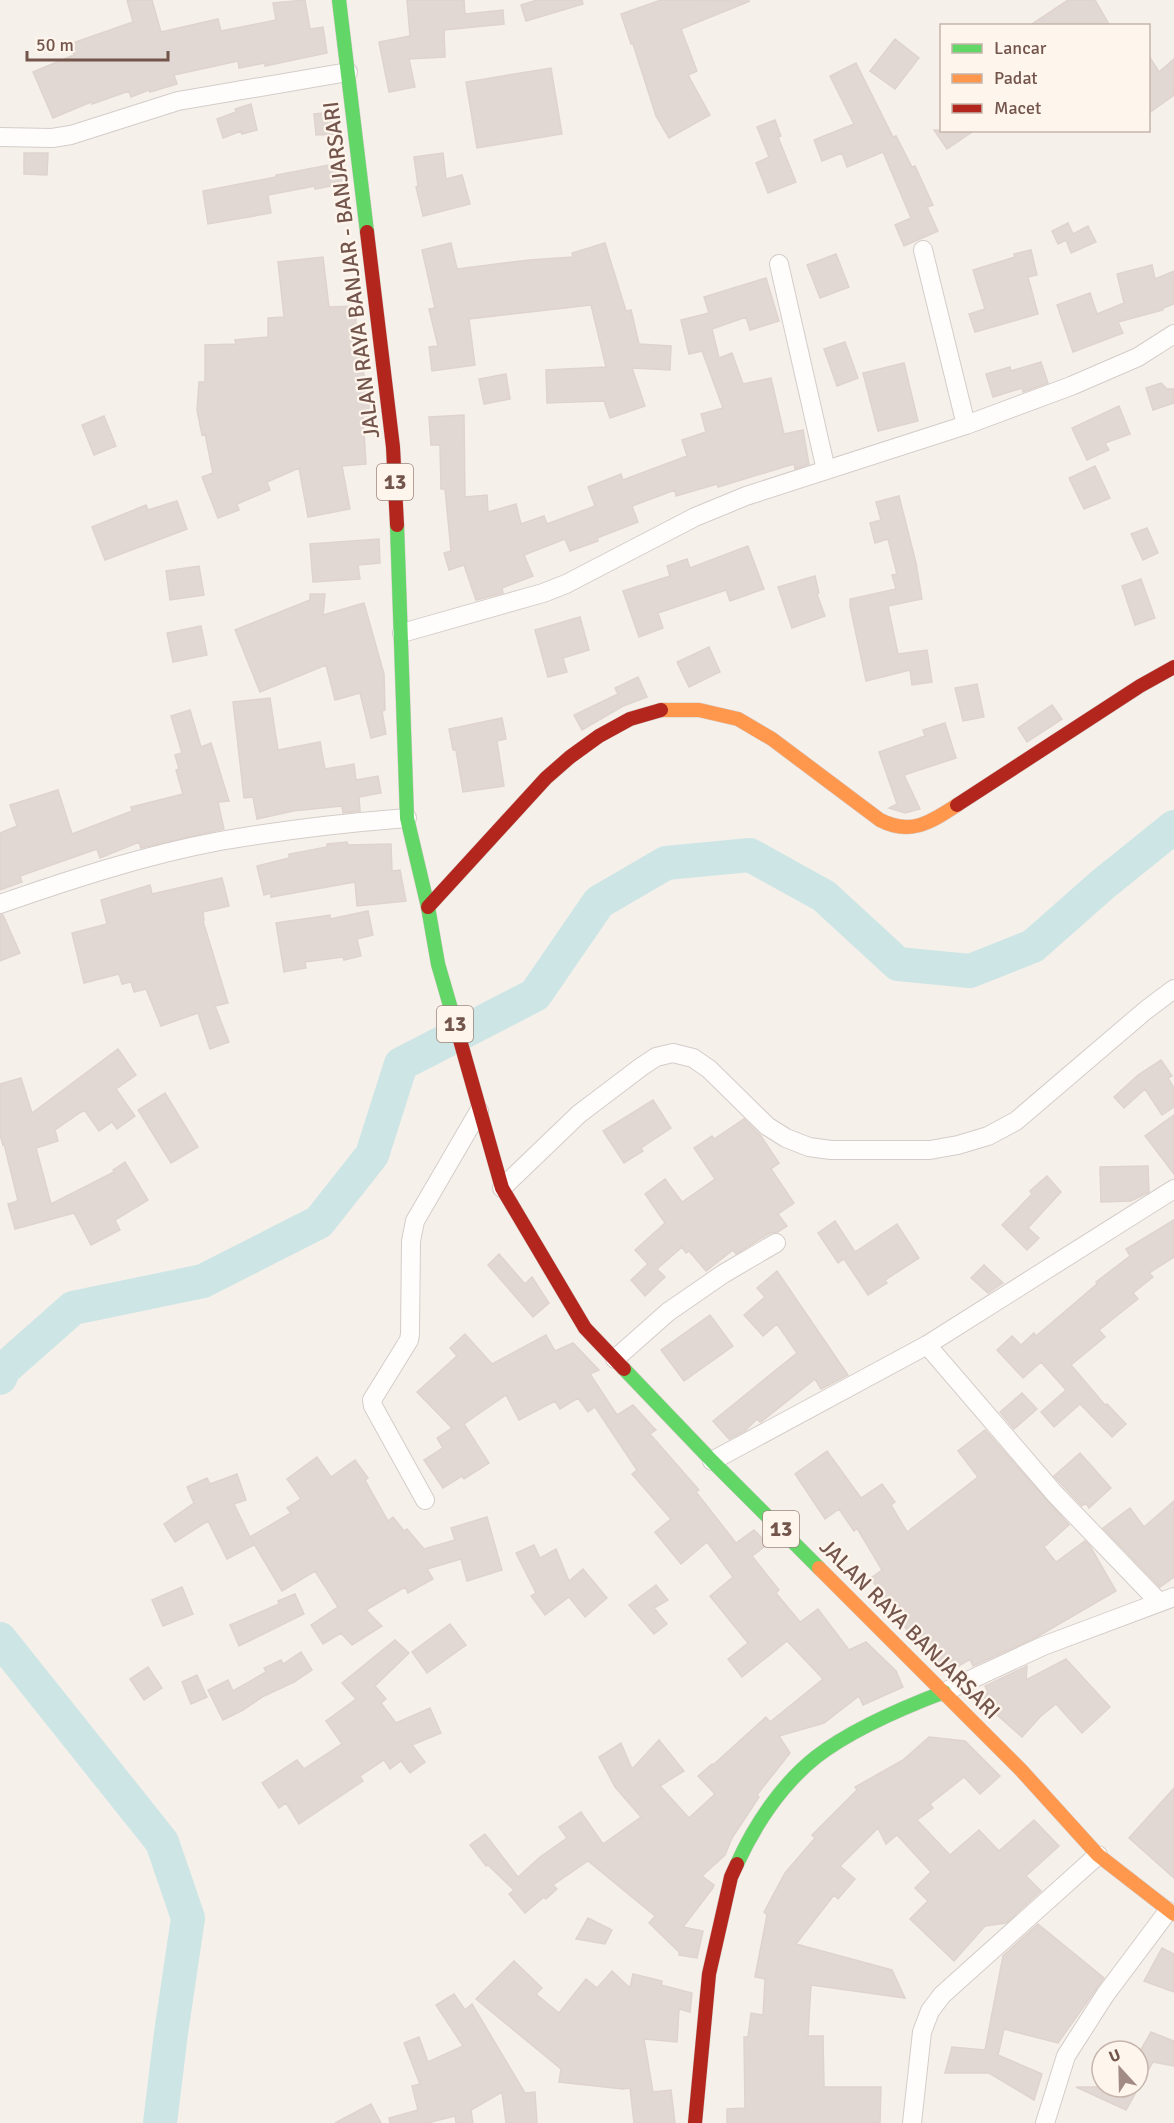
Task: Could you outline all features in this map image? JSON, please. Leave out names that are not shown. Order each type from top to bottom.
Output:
[{"type":"main road","name":"JALAN RAYA BANJAR - BANJARSARI","points":[[339,0],[393,447],[402,633],[406,818],[428,907],[438,964],[473,1084]]},
{"type":"main road","points":[[428,907],[546,778],[599,736],[630,719],[661,710],[699,710],[738,719],[772,739],[880,820],[894,828],[909,829],[942,815],[1140,686],[1174,667]]},
{"type":"main road","name":"JALAN RAYA BANJARSARI","points":[[473,1084],[502,1188],[585,1328],[712,1461],[1022,1770],[1098,1855],[1171,1912]]},
{"type":"main road","points":[[695,2123],[709,1974],[731,1877],[744,1848],[779,1793],[816,1757],[853,1734],[912,1704],[944,1692]]},
{"type":"street","points":[[0,137],[52,138],[71,135],[178,101],[348,72]]},
{"type":"street","points":[[923,250],[966,425]]},
{"type":"street","points":[[779,264],[826,470]]},
{"type":"street","points":[[402,633],[558,587],[716,507],[966,425],[1071,386],[1138,357],[1174,334]]},
{"type":"street","points":[[0,904],[99,871],[218,841],[288,830],[406,818]]},
{"type":"street","points":[[502,1188],[579,1114],[656,1057],[673,1053],[693,1058],[709,1069],[767,1126],[786,1138],[809,1147],[831,1150],[930,1150],[958,1145],[988,1136],[1016,1120],[1174,988]]},
{"type":"street","points":[[425,1500],[373,1406],[372,1400],[409,1340],[411,1241],[415,1221],[479,1110]]},
{"type":"street","points":[[712,1461],[927,1345],[1174,1189]]},
{"type":"street","points":[[615,1359],[668,1312],[723,1274],[776,1242]]},
{"type":"street","points":[[927,1345],[1055,1494],[1166,1599],[1043,1646],[944,1692]]},
{"type":"street","points":[[912,2123],[922,2032],[930,2012],[942,1995],[1098,1855]]},
{"type":"street","points":[[1045,2123],[1066,2056],[1105,1995],[1171,1912]]},
{"type":"building","points":[[127,0],[152,0],[161,32],[218,19],[221,31],[276,20],[273,3],[305,0],[310,29],[323,27],[327,53],[265,66],[265,63],[239,68],[238,61],[174,75],[177,84],[150,92],[149,90],[131,97],[129,91],[92,104],[91,102],[53,118],[33,72],[74,55],[70,44],[133,22]]},
{"type":"building","points":[[407,0],[464,0],[465,14],[503,10],[504,24],[444,30],[445,57],[409,59],[415,87],[389,92],[379,42],[410,36]]},
{"type":"building","points":[[537,0],[582,0],[583,4],[526,21],[521,5]]},
{"type":"building","points":[[661,0],[750,1],[681,29],[697,71],[688,75],[710,115],[669,138],[656,116],[621,14]]},
{"type":"building","points":[[1068,0],[1095,0],[1109,24],[1032,24]]},
{"type":"building","points":[[895,39],[919,58],[895,89],[870,71]]},
{"type":"building","points":[[1150,58],[1159,72],[1174,59],[1174,95],[1150,112]]},
{"type":"building","points":[[856,63],[893,137],[896,136],[912,167],[915,166],[933,205],[927,207],[938,231],[904,246],[895,225],[911,218],[883,152],[847,167],[842,153],[822,161],[814,140],[854,124],[830,76]]},
{"type":"building","points":[[551,68],[562,134],[477,148],[466,82]]},
{"type":"building","points":[[251,104],[257,130],[242,134],[241,131],[223,138],[217,119],[236,112],[235,109]]},
{"type":"building","points":[[334,112],[336,134],[316,135],[314,114]]},
{"type":"building","points":[[775,120],[781,136],[778,137],[796,182],[768,193],[756,163],[769,157],[757,127]]},
{"type":"building","points":[[934,130],[972,132],[947,149]]},
{"type":"building","points":[[24,153],[48,153],[47,175],[24,174]]},
{"type":"building","points":[[443,153],[446,179],[462,175],[470,204],[423,216],[416,187],[418,186],[414,157]]},
{"type":"building","points":[[340,163],[342,184],[315,189],[315,186],[268,195],[271,213],[208,224],[203,191]]},
{"type":"building","points":[[1068,223],[1073,234],[1088,226],[1096,242],[1071,253],[1066,240],[1058,244],[1052,231]]},
{"type":"building","points":[[451,243],[457,269],[573,257],[572,253],[605,243],[626,311],[631,310],[639,344],[671,346],[670,370],[632,368],[645,406],[610,418],[604,401],[547,403],[546,370],[606,367],[591,305],[469,319],[475,365],[432,371],[429,347],[438,346],[429,309],[435,308],[422,250]]},
{"type":"building","points":[[1031,250],[1037,275],[1028,277],[1038,314],[975,332],[969,314],[985,309],[973,270]]},
{"type":"building","points":[[836,254],[849,287],[820,298],[807,265]]},
{"type":"building","points":[[323,257],[329,307],[356,306],[356,334],[360,334],[366,397],[369,401],[369,416],[363,416],[366,464],[342,466],[350,509],[308,517],[299,468],[267,482],[270,490],[237,504],[239,510],[218,518],[202,477],[213,473],[205,434],[202,435],[197,410],[199,382],[205,382],[205,345],[236,344],[235,340],[268,337],[268,318],[284,317],[278,262]]},
{"type":"building","points":[[1152,265],[1155,279],[1174,271],[1174,304],[1163,310],[1118,322],[1123,333],[1073,352],[1057,305],[1090,293],[1097,314],[1124,303],[1117,274]]},
{"type":"building","points":[[766,278],[779,321],[750,330],[746,317],[712,329],[719,358],[732,353],[743,384],[771,378],[784,434],[803,430],[809,464],[795,469],[794,464],[718,487],[717,484],[676,496],[675,490],[632,506],[638,522],[570,551],[565,539],[524,555],[533,576],[502,588],[503,593],[476,600],[464,565],[449,570],[444,553],[451,551],[445,489],[441,489],[440,445],[431,445],[429,417],[464,415],[465,497],[487,495],[488,512],[516,504],[521,524],[544,516],[547,524],[595,506],[588,487],[621,474],[623,480],[687,456],[682,440],[706,432],[701,414],[723,408],[702,351],[689,354],[681,320],[709,313],[704,297]]},
{"type":"building","points":[[845,342],[858,378],[837,386],[824,349]]},
{"type":"building","points":[[1041,362],[1048,383],[1023,392],[1022,388],[993,397],[986,374],[1010,367],[1011,371]]},
{"type":"building","points":[[904,363],[918,421],[878,431],[863,373]]},
{"type":"building","points":[[506,374],[510,399],[484,404],[479,379]]},
{"type":"building","points":[[1161,383],[1167,389],[1174,389],[1174,403],[1153,410],[1146,388]]},
{"type":"building","points":[[1119,406],[1130,434],[1105,443],[1109,450],[1087,460],[1072,428]]},
{"type":"building","points":[[104,416],[116,446],[94,455],[82,425]]},
{"type":"building","points":[[1095,466],[1110,498],[1084,509],[1069,478]]},
{"type":"building","points":[[899,496],[916,563],[922,599],[888,606],[898,654],[927,650],[932,682],[912,685],[910,670],[866,681],[850,606],[850,599],[896,589],[892,575],[897,574],[888,539],[875,543],[870,523],[881,520],[876,502]]},
{"type":"building","points":[[177,501],[187,529],[105,560],[92,527],[146,505],[148,510]]},
{"type":"building","points":[[1147,528],[1158,553],[1143,560],[1131,534]]},
{"type":"building","points":[[379,539],[380,563],[358,565],[360,579],[313,582],[310,544]]},
{"type":"building","points":[[748,546],[764,589],[730,601],[726,590],[658,613],[663,628],[639,637],[623,591],[670,576],[667,566],[687,559],[690,568]]},
{"type":"building","points":[[199,566],[204,595],[170,600],[166,571]]},
{"type":"building","points":[[815,576],[819,593],[817,594],[825,616],[792,628],[778,587]]},
{"type":"building","points":[[1141,579],[1155,618],[1135,625],[1122,586]]},
{"type":"building","points":[[310,594],[325,594],[323,615],[364,603],[384,674],[385,710],[382,711],[386,734],[371,738],[360,693],[335,700],[326,665],[260,692],[235,630],[310,600]]},
{"type":"building","points":[[580,617],[589,650],[563,658],[567,672],[548,677],[535,630]]},
{"type":"building","points":[[201,626],[207,655],[173,662],[167,633]]},
{"type":"building","points":[[709,647],[720,672],[689,687],[677,662]]},
{"type":"building","points":[[638,677],[647,697],[623,706],[582,730],[574,715],[618,694],[615,688]]},
{"type":"building","points":[[977,684],[984,717],[963,721],[955,688]]},
{"type":"building","points":[[270,698],[278,750],[320,742],[325,769],[354,764],[356,780],[378,776],[381,793],[359,797],[360,811],[343,813],[342,806],[293,811],[257,819],[253,797],[244,798],[233,702]]},
{"type":"building","points":[[1052,705],[1062,719],[1027,742],[1018,728]]},
{"type":"building","points":[[190,710],[201,747],[211,743],[229,801],[218,802],[224,829],[141,848],[139,842],[100,858],[97,849],[20,876],[22,882],[0,890],[0,833],[17,826],[10,805],[58,790],[72,834],[132,811],[131,807],[183,794],[176,770],[179,769],[175,755],[182,753],[171,716]]},
{"type":"building","points":[[502,718],[506,739],[497,741],[504,786],[463,792],[456,750],[453,750],[449,729]]},
{"type":"building","points":[[945,723],[956,758],[904,775],[920,809],[905,813],[889,808],[897,804],[879,752],[925,736],[923,730]]},
{"type":"building","points":[[347,842],[348,845],[391,844],[392,871],[400,870],[406,901],[357,906],[355,882],[271,897],[271,893],[264,895],[257,866],[289,858],[289,854],[327,847],[327,844]]},
{"type":"building","points":[[222,878],[229,906],[203,912],[203,921],[228,1003],[215,1006],[229,1042],[210,1049],[198,1013],[161,1026],[146,989],[134,992],[131,982],[122,984],[119,974],[84,983],[72,933],[107,924],[101,900],[150,885],[152,894]]},
{"type":"building","points":[[368,911],[373,935],[357,939],[361,956],[344,960],[343,957],[305,962],[306,968],[284,972],[276,923],[330,915],[330,919]]},
{"type":"building","points":[[0,915],[3,915],[20,953],[0,961]]},
{"type":"building","points":[[118,1049],[136,1075],[116,1089],[135,1116],[117,1129],[112,1122],[99,1131],[85,1111],[81,1112],[55,1130],[58,1141],[36,1148],[51,1204],[114,1172],[113,1170],[125,1162],[148,1200],[115,1220],[120,1230],[91,1245],[74,1213],[15,1229],[8,1204],[18,1201],[0,1135],[0,1084],[21,1078],[32,1113]]},
{"type":"building","points":[[1161,1060],[1172,1076],[1168,1078],[1174,1088],[1174,1107],[1162,1115],[1145,1089],[1124,1108],[1114,1097],[1138,1075]]},
{"type":"building","points":[[165,1093],[198,1147],[171,1163],[138,1110]]},
{"type":"building","points":[[653,1100],[671,1128],[641,1148],[643,1151],[624,1163],[603,1131]]},
{"type":"building","points":[[1174,1115],[1174,1174],[1145,1136]]},
{"type":"building","points":[[744,1119],[761,1136],[779,1163],[771,1169],[794,1203],[778,1214],[787,1226],[778,1232],[770,1233],[736,1254],[733,1250],[706,1271],[689,1251],[686,1253],[682,1247],[657,1269],[665,1277],[645,1296],[631,1280],[648,1264],[635,1250],[665,1223],[645,1194],[665,1179],[682,1202],[715,1179],[694,1148],[712,1136],[714,1139]]},
{"type":"building","points":[[1148,1166],[1149,1192],[1131,1201],[1101,1202],[1100,1167]]},
{"type":"building","points":[[1047,1176],[1061,1192],[1028,1228],[1039,1238],[1027,1250],[1002,1225],[1032,1194],[1030,1191]]},
{"type":"building","points":[[1174,1220],[1174,1257],[1149,1273],[1153,1277],[1133,1293],[1138,1299],[1099,1330],[1105,1337],[1071,1365],[1105,1405],[1107,1404],[1126,1424],[1112,1437],[1080,1404],[1054,1427],[1041,1412],[1066,1390],[1041,1362],[1023,1378],[997,1350],[1012,1336],[1021,1345],[1034,1333],[1036,1336],[1097,1284],[1096,1282],[1130,1256],[1126,1249]]},
{"type":"building","points":[[835,1221],[855,1252],[897,1224],[919,1258],[885,1280],[887,1283],[868,1295],[844,1259],[838,1263],[818,1233]]},
{"type":"building","points":[[499,1254],[525,1284],[532,1277],[549,1303],[533,1317],[488,1265]]},
{"type":"building","points":[[984,1265],[1003,1283],[988,1293],[971,1278]]},
{"type":"building","points":[[777,1271],[848,1375],[821,1389],[815,1379],[762,1421],[757,1419],[745,1431],[729,1439],[713,1421],[797,1353],[777,1324],[763,1336],[744,1315],[765,1297],[757,1288]]},
{"type":"building","points":[[710,1315],[733,1346],[684,1381],[661,1350]]},
{"type":"building","points":[[465,1334],[492,1364],[546,1335],[555,1351],[573,1343],[599,1370],[590,1374],[617,1415],[633,1405],[656,1430],[650,1434],[699,1490],[696,1492],[736,1543],[754,1530],[768,1544],[752,1556],[779,1590],[776,1593],[800,1622],[818,1609],[849,1650],[866,1642],[896,1671],[903,1687],[863,1705],[859,1696],[824,1723],[779,1736],[790,1753],[757,1795],[759,1797],[732,1838],[725,1855],[702,1876],[714,1885],[713,1888],[683,1927],[703,1931],[697,1958],[679,1955],[679,1952],[649,1923],[655,1916],[588,1861],[553,1885],[557,1889],[525,1913],[509,1894],[514,1890],[488,1865],[486,1866],[470,1845],[485,1834],[518,1877],[540,1857],[567,1838],[559,1827],[581,1812],[603,1844],[641,1817],[615,1787],[599,1757],[621,1743],[632,1769],[659,1740],[684,1771],[660,1786],[689,1818],[715,1794],[698,1776],[766,1717],[770,1722],[823,1679],[787,1641],[742,1677],[728,1659],[748,1643],[710,1596],[733,1577],[707,1542],[681,1564],[655,1532],[671,1519],[632,1474],[637,1470],[595,1407],[588,1412],[578,1398],[560,1409],[555,1401],[519,1420],[506,1395],[464,1424],[489,1463],[464,1479],[462,1476],[443,1488],[424,1460],[443,1448],[437,1438],[452,1428],[417,1392],[457,1356],[450,1348]]},
{"type":"building","points":[[1022,1393],[1037,1409],[1014,1429],[1000,1412]]},
{"type":"building","points":[[985,1430],[1069,1525],[1044,1547],[1056,1562],[1085,1541],[1116,1591],[1035,1638],[973,1666],[970,1659],[949,1672],[871,1593],[878,1589],[871,1578],[882,1570],[857,1528],[854,1531],[839,1509],[825,1519],[795,1474],[827,1451],[861,1498],[882,1484],[895,1502],[891,1505],[907,1532],[978,1477],[958,1451]]},
{"type":"building","points":[[1080,1453],[1111,1488],[1089,1508],[1086,1503],[1082,1506],[1054,1476]]},
{"type":"building","points":[[317,1457],[331,1477],[355,1460],[368,1478],[365,1480],[388,1521],[393,1517],[404,1531],[407,1529],[424,1549],[455,1540],[451,1528],[487,1517],[502,1570],[467,1581],[461,1559],[427,1569],[433,1579],[408,1593],[405,1587],[366,1610],[382,1626],[352,1645],[341,1633],[323,1644],[311,1625],[338,1607],[315,1571],[282,1591],[251,1539],[254,1545],[227,1559],[208,1521],[175,1542],[164,1524],[194,1503],[187,1487],[207,1478],[210,1484],[237,1474],[246,1500],[234,1504],[250,1537],[291,1513],[287,1508],[301,1499],[287,1479]]},
{"type":"building","points":[[1174,1501],[1174,1577],[1160,1587],[1103,1528],[1130,1508],[1144,1527]]},
{"type":"building","points":[[534,1545],[540,1558],[556,1549],[569,1581],[583,1569],[607,1598],[585,1617],[569,1597],[545,1615],[531,1596],[536,1593],[516,1553]]},
{"type":"building","points":[[656,1585],[668,1600],[654,1608],[667,1624],[654,1634],[629,1605]]},
{"type":"building","points":[[182,1587],[193,1614],[163,1626],[152,1600]]},
{"type":"building","points":[[295,1594],[304,1614],[239,1646],[230,1625],[279,1604],[278,1601]]},
{"type":"building","points":[[450,1624],[466,1645],[427,1673],[412,1652]]},
{"type":"building","points":[[395,1640],[409,1653],[375,1686],[386,1699],[381,1703],[396,1723],[430,1708],[441,1733],[412,1745],[425,1762],[410,1773],[401,1761],[390,1769],[384,1760],[360,1776],[363,1781],[299,1824],[286,1803],[279,1808],[262,1783],[297,1760],[304,1769],[342,1744],[326,1721],[356,1699],[342,1683]]},
{"type":"building","points":[[301,1652],[312,1670],[223,1720],[208,1690],[228,1680],[233,1691],[266,1672],[264,1668],[281,1660],[283,1664]]},
{"type":"building","points":[[1066,1659],[1110,1707],[1082,1733],[1056,1704],[1040,1717],[1022,1737],[978,1698],[988,1692],[985,1686],[1027,1666],[1026,1680]]},
{"type":"building","points":[[148,1667],[162,1688],[144,1700],[130,1679]]},
{"type":"building","points":[[197,1675],[207,1697],[191,1704],[182,1682]]},
{"type":"building","points":[[929,1737],[965,1741],[1000,1776],[980,1794],[964,1777],[930,1804],[933,1808],[917,1820],[950,1855],[979,1830],[999,1851],[1034,1820],[1059,1846],[1026,1876],[1041,1891],[1006,1923],[985,1926],[954,1961],[910,1919],[928,1901],[915,1888],[931,1872],[897,1835],[886,1844],[878,1828],[840,1866],[855,1879],[838,1899],[834,1895],[796,1944],[892,1970],[905,1998],[811,1985],[808,2036],[823,2036],[824,2087],[881,2087],[880,2123],[727,2123],[727,2109],[745,2108],[744,2037],[748,2037],[751,2013],[763,2015],[765,1979],[755,1977],[767,1915],[764,1912],[785,1873],[815,1838],[812,1835],[857,1790],[855,1787],[903,1760]]},
{"type":"building","points":[[1174,1788],[1174,1878],[1129,1838]]},
{"type":"building","points":[[588,1918],[612,1930],[605,1944],[576,1939]]},
{"type":"building","points":[[1038,1924],[1104,1978],[1058,2043],[1004,2029],[998,2055],[1042,2074],[1034,2100],[989,2073],[945,2073],[952,2047],[985,2050],[1003,1956]]},
{"type":"building","points":[[1162,1948],[1174,1954],[1174,1992],[1144,1981]]},
{"type":"building","points":[[514,1961],[542,1988],[536,1994],[559,2013],[586,1979],[597,1988],[612,1971],[630,1988],[633,1974],[662,1981],[661,1985],[692,1993],[690,2012],[679,2009],[677,2042],[644,2039],[653,2092],[671,2090],[675,2123],[634,2123],[630,2088],[559,2082],[561,2069],[476,1999]]},
{"type":"building","points":[[454,1994],[465,2010],[472,2004],[525,2093],[535,2092],[537,2123],[506,2123],[502,2092],[471,2110],[473,2123],[456,2123],[455,2116],[427,2123],[390,2123],[389,2118],[418,2110],[412,2086],[420,2084],[404,2043],[419,2037],[428,2062],[463,2046],[436,2005]]},
{"type":"building","points":[[1151,2032],[1174,2041],[1174,2066],[1153,2062],[1150,2067],[1150,2039],[1147,2039]]},
{"type":"building","points":[[1076,2087],[1090,2087],[1090,2093]]},
{"type":"building","points":[[1102,2099],[1132,2099],[1126,2110]]},
{"type":"building","points":[[371,2104],[381,2123],[335,2123]]},
{"type":"waterway","points":[[0,1378],[4,1369],[73,1308],[203,1281],[319,1222],[372,1155],[401,1064],[535,995],[599,902],[666,863],[750,855],[824,896],[898,964],[970,971],[1033,946],[1102,885],[1174,827]]},
{"type":"waterway","points":[[0,1639],[162,1842],[188,1918],[160,2123]]},
{"type":"traffic: fast","points":[[339,0],[367,232]]},
{"type":"traffic: fast","points":[[397,525],[407,818],[428,907],[438,964],[458,1033]]},
{"type":"traffic: fast","points":[[624,1369],[819,1568]]},
{"type":"traffic: fast","points":[[737,1864],[770,1806],[792,1779],[816,1757],[861,1728],[944,1692]]},
{"type":"traffic: slow","points":[[661,710],[699,710],[738,719],[772,739],[880,820],[891,825],[901,827],[920,825],[957,805]]},
{"type":"traffic: slow","points":[[819,1568],[1021,1770],[1098,1855],[1174,1914]]},
{"type":"traffic: jam","points":[[367,232],[393,447],[397,525]]},
{"type":"traffic: jam","points":[[957,805],[1140,686],[1174,667]]},
{"type":"traffic: jam","points":[[428,907],[546,778],[570,757],[599,736],[630,719],[661,710]]},
{"type":"traffic: jam","points":[[458,1033],[502,1188],[585,1328],[624,1369]]},
{"type":"traffic: jam","points":[[695,2123],[709,1974],[731,1877],[737,1864]]}]
